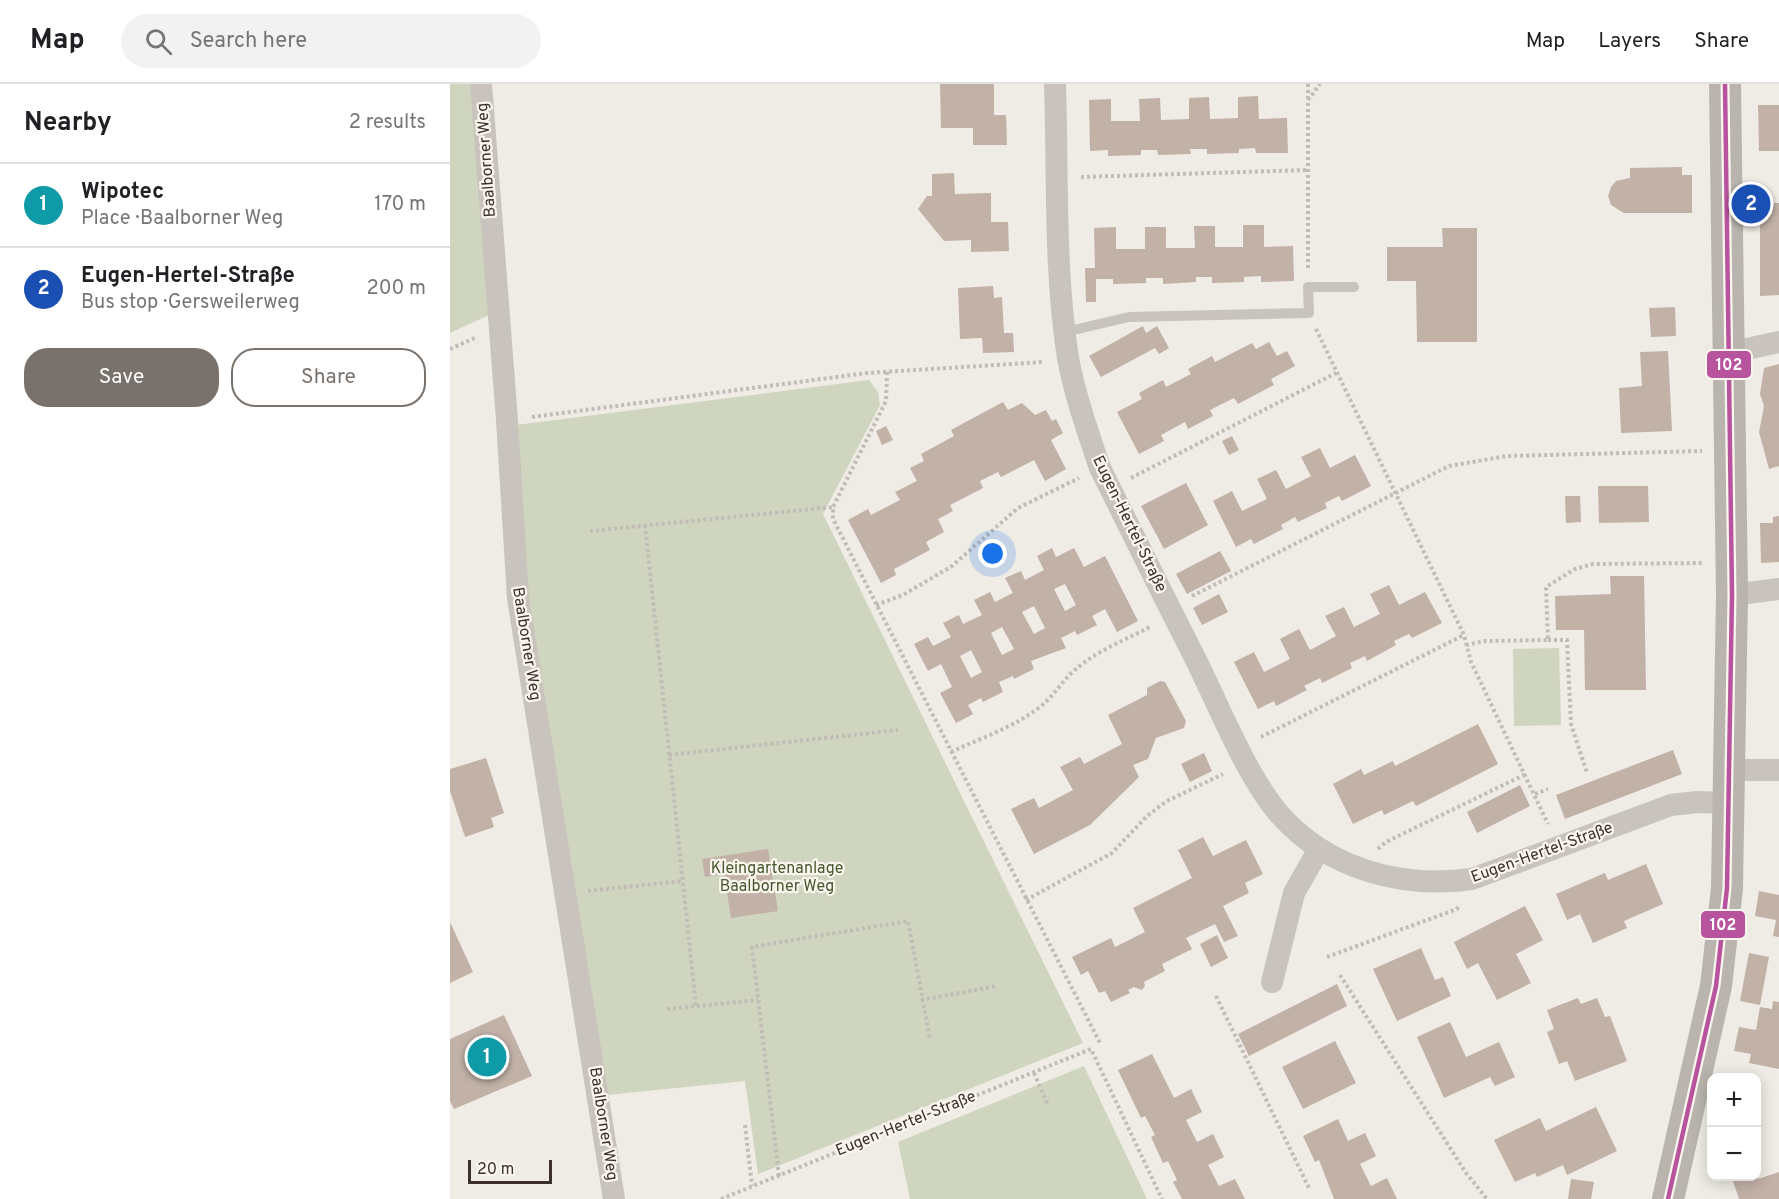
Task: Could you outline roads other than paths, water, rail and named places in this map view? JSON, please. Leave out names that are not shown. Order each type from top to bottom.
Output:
[{"type":"street","name":"Baalborner Weg","points":[[482,84],[518,598],[614,1199]]},
{"type":"street","name":"Eugen-Hertel-Straße","points":[[1055,84],[1061,289],[1065,332],[1075,388],[1100,468],[1246,763],[1280,815],[1319,849],[1378,875],[1409,881],[1448,883],[1472,879],[1671,805],[1730,802]]},
{"type":"street","points":[[1668,1199],[1716,986],[1728,888],[1732,594],[1725,84]]},
{"type":"street","points":[[1728,353],[1779,342]]},
{"type":"street","points":[[1732,594],[1779,589]]},
{"type":"street","points":[[1731,770],[1779,770]]},
{"type":"street","points":[[1272,982],[1294,893],[1319,849]]},
{"type":"lane","points":[[1065,332],[1129,317],[1309,313],[1308,287],[1354,287]]},
{"type":"place","name":"Eugen-Hertel-Straße","points":[[1751,204]]},
{"type":"place","name":"Wipotec","points":[[487,1057]]},
{"type":"park label","name":"Kleingartenanlage Baalborner Weg","points":[[777,878]]}]
